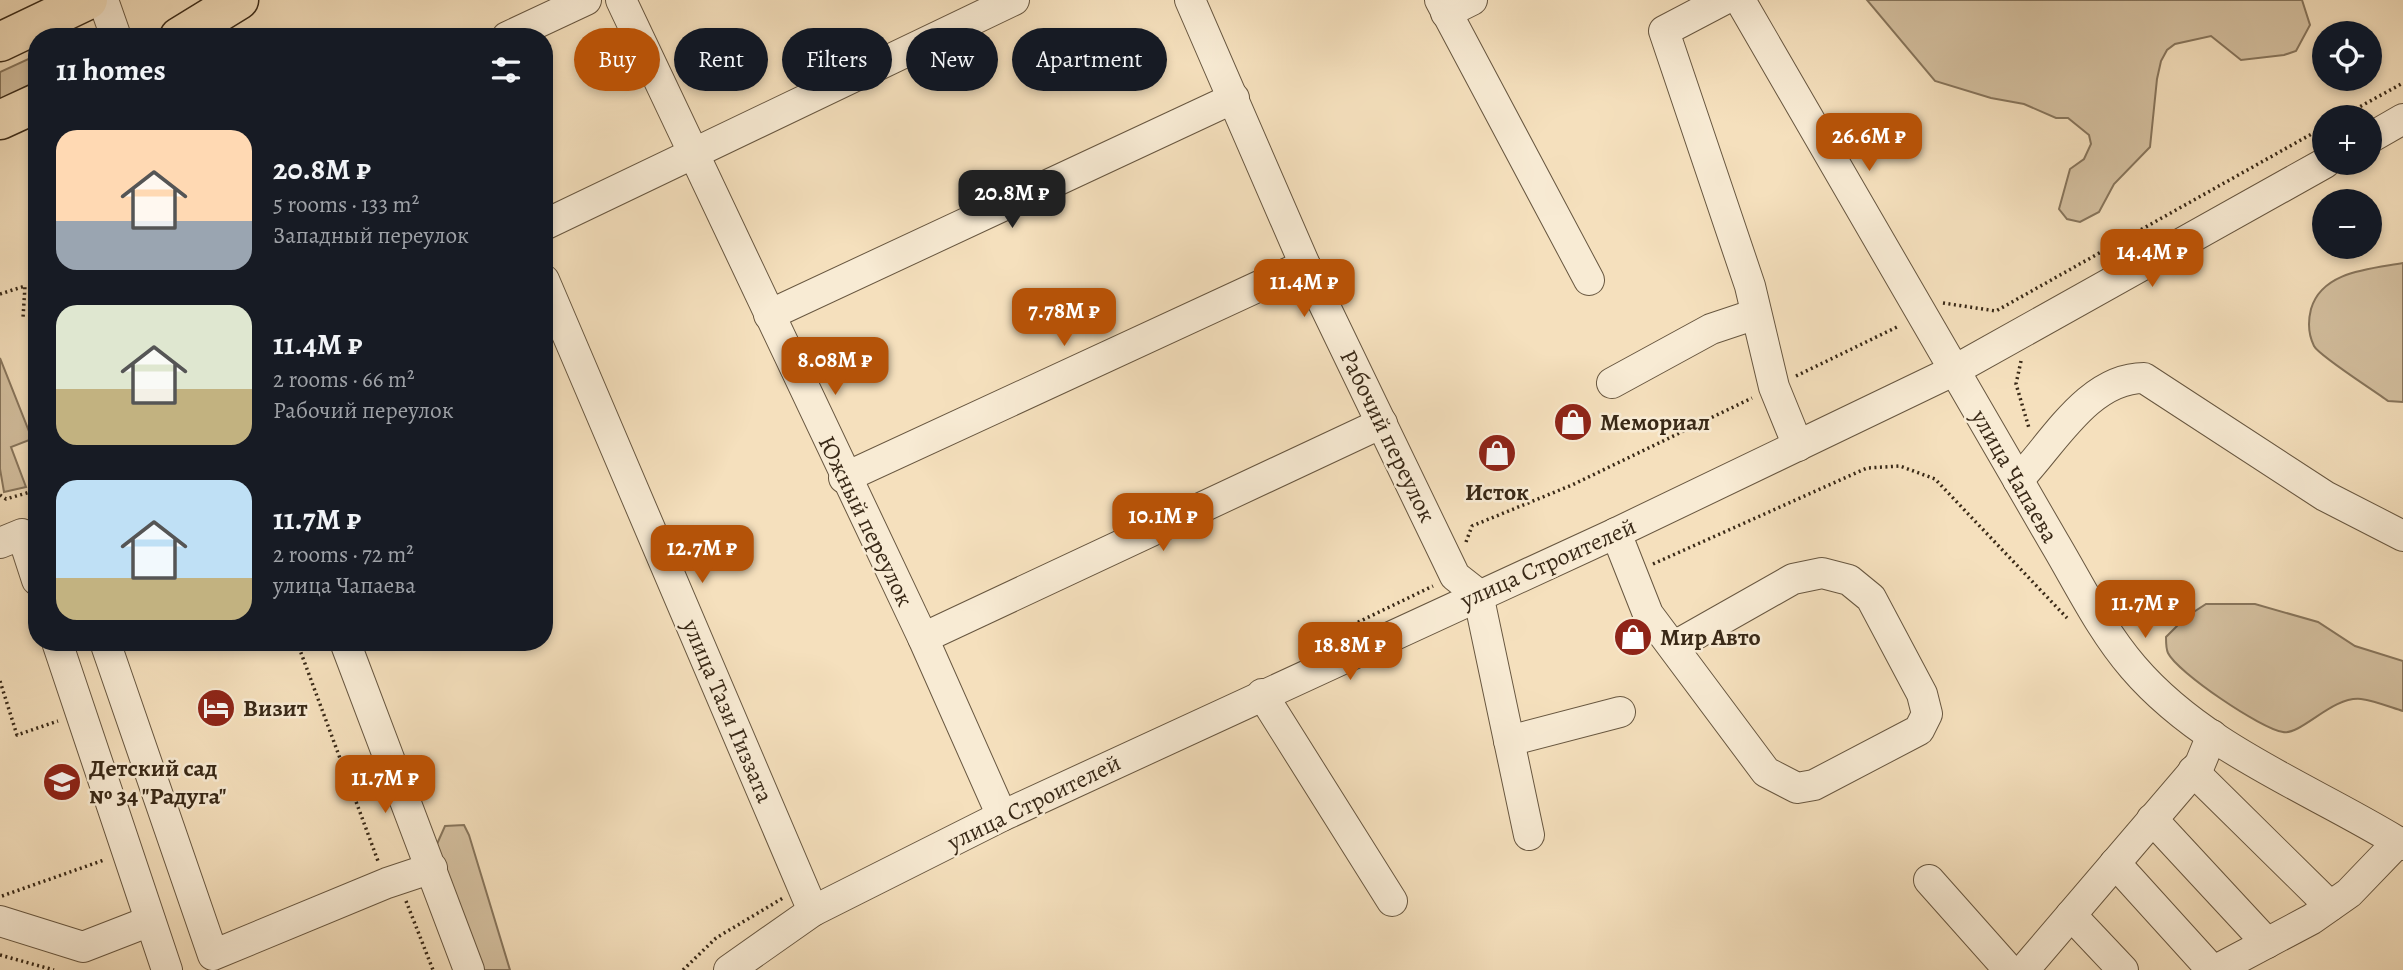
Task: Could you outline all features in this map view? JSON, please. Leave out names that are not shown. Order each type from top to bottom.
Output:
[{"type":"main road","points":[[29,28],[88,0]]},
{"type":"main road","points":[[194,28],[239,0]]},
{"type":"main road","points":[[0,42],[28,29]]},
{"type":"main road","points":[[0,120],[28,107]]},
{"type":"street","points":[[103,0],[113,28]]},
{"type":"street","points":[[526,28],[586,0]]},
{"type":"street","name":"Южный переулок","points":[[621,0],[844,478],[923,638],[1002,816]]},
{"type":"street","points":[[553,221],[1014,0]]},
{"type":"street","name":"Рабочий переулок","points":[[1190,0],[1305,265],[1455,576],[1478,594]]},
{"type":"street","points":[[1723,0],[1664,30],[1756,314],[1774,387],[1798,446]]},
{"type":"street","name":"улица Чапаева","points":[[1740,0],[1953,371],[2105,628],[2134,668],[2211,735],[2400,843]]},
{"type":"street","points":[[1453,4],[1589,280]]},
{"type":"street","points":[[769,315],[1234,98]]},
{"type":"street","points":[[2382,131],[2403,119]]},
{"type":"street","name":"улица Строителей","points":[[729,970],[813,911],[1002,816],[1478,594],[1616,533],[1953,371],[2312,170]]},
{"type":"street","points":[[844,478],[1305,265]]},
{"type":"street","name":"улица Тази Гиззата","points":[[553,300],[813,911]]},
{"type":"street","points":[[1612,383],[1711,330],[1756,314]]},
{"type":"street","points":[[2018,480],[2084,405],[2106,387],[2125,378],[2144,378],[2325,496],[2403,536]]},
{"type":"street","points":[[923,638],[1382,423]]},
{"type":"street","points":[[1616,533],[1648,614],[1766,772],[1797,788],[1814,785],[1919,730],[1927,714],[1922,694],[1871,598],[1849,580],[1822,573],[1793,579],[1673,647]]},
{"type":"street","points":[[0,542],[22,534],[28,552]]},
{"type":"street","points":[[1478,594],[1529,835]]},
{"type":"street","points":[[60,651],[167,970]]},
{"type":"street","points":[[108,651],[213,955]]},
{"type":"street","points":[[348,651],[469,970]]},
{"type":"street","points":[[1262,694],[1392,901]]},
{"type":"street","points":[[1509,741],[1620,712]]},
{"type":"street","points":[[2024,970],[2200,764],[2211,735]]},
{"type":"street","points":[[2193,771],[2330,906]]},
{"type":"street","points":[[2152,819],[2267,943]]},
{"type":"street","points":[[2115,863],[2214,970],[2330,906],[2349,893],[2400,843]]},
{"type":"street","points":[[181,970],[387,883],[432,868]]},
{"type":"street","points":[[1930,880],[2010,970]]},
{"type":"street","points":[[2071,915],[2123,970]]},
{"type":"street","points":[[0,921],[83,947],[149,921]]},
{"type":"path","points":[[2363,105],[2403,83]]},
{"type":"path","points":[[1455,576],[1472,526],[1572,485],[1941,303],[1996,311],[2312,134]]},
{"type":"path","points":[[0,294],[25,286],[23,318]]},
{"type":"path","points":[[2022,355],[2016,384],[2039,459]]},
{"type":"path","points":[[1632,573],[1867,468],[1900,466],[1935,479],[2073,624]]},
{"type":"path","points":[[0,495],[6,499],[28,493]]},
{"type":"path","points":[[300,651],[387,883],[396,904],[407,901],[433,970]]},
{"type":"path","points":[[0,681],[18,735],[81,714]]},
{"type":"path","points":[[0,897],[127,852]]},
{"type":"path","points":[[0,955],[54,970]]},
{"type":"shaded area","points":[[1867,0],[2302,0],[2310,25],[2296,51],[2284,55],[2241,60],[2211,36],[2175,44],[2167,50],[2157,79],[2150,147],[2114,184],[2099,212],[2080,222],[2067,219],[2059,209],[2070,169],[2084,159],[2091,144],[2089,135],[2068,118],[2056,118],[2024,104],[1991,98],[1935,81]]},
{"type":"shaded area","points":[[28,59],[28,87],[0,99],[0,72]]},
{"type":"shaded area","points":[[2403,263],[2403,402],[2388,401],[2318,351],[2311,337],[2309,323],[2317,296],[2336,279],[2362,270]]},
{"type":"shaded area","points":[[0,358],[28,429],[28,441],[11,447],[26,487],[4,492],[0,469]]},
{"type":"shaded area","points":[[2206,604],[2255,604],[2318,622],[2355,646],[2403,661],[2403,711],[2361,699],[2339,703],[2291,731],[2272,729],[2257,721],[2203,686],[2168,653],[2166,637],[2186,617]]},
{"type":"shaded area","points":[[464,825],[510,970],[484,970],[440,865],[437,844],[445,826]]},
{"type":"place","name":"Мемориал","points":[[1573,422]]},
{"type":"place","name":"Исток","points":[[1497,453]]},
{"type":"place","name":"Мир Авто","points":[[1633,637]]},
{"type":"place","name":"Визит","points":[[216,708]]},
{"type":"place","name":"Детский сад № 34 \"Радуга\"","points":[[62,782]]}]
